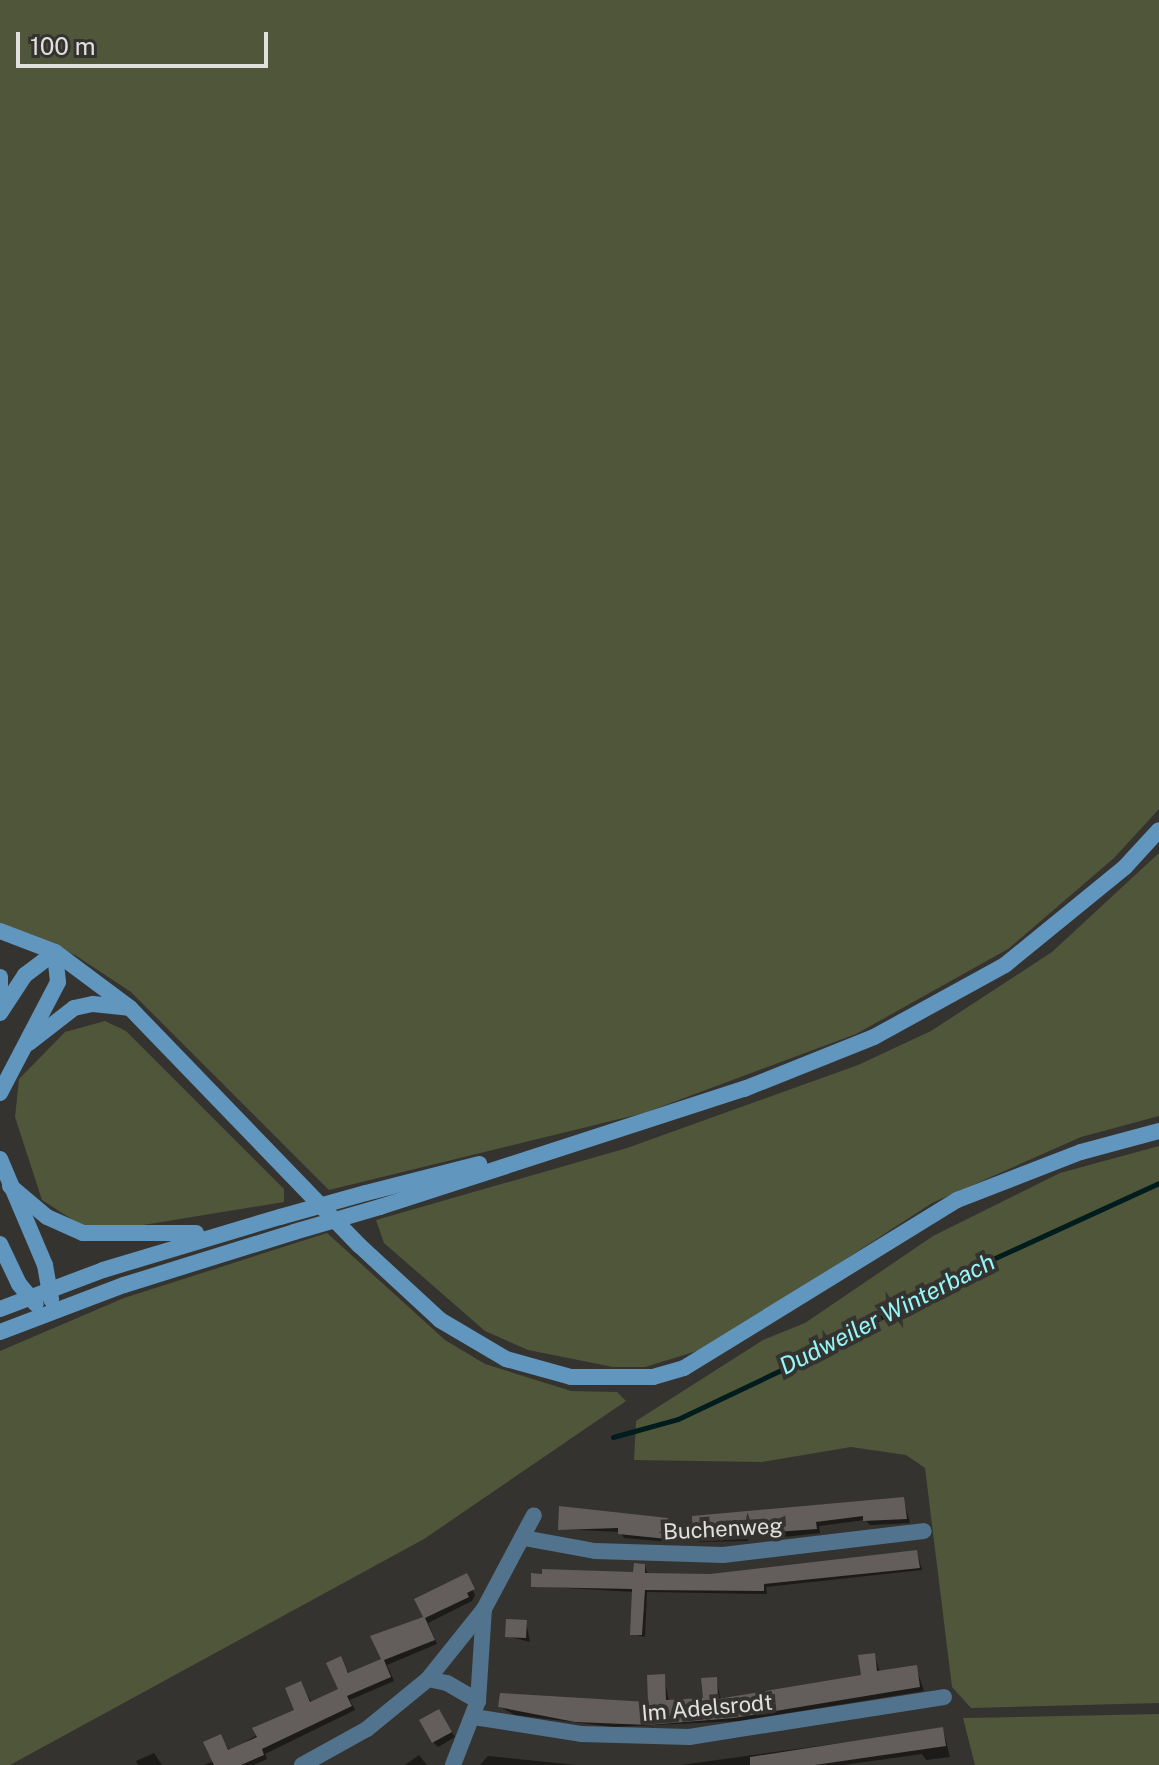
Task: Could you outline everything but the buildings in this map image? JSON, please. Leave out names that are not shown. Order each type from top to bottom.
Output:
[{"type":"main road","points":[[0,1332],[47,1312],[380,1207],[814,1064],[964,991],[1068,917],[1159,830]]},
{"type":"main road","points":[[0,931],[55,952],[130,1008],[359,1245],[440,1320],[506,1359],[571,1377],[653,1377],[684,1368],[957,1200],[1067,1157],[1159,1131]]},
{"type":"main road","points":[[0,1012],[25,975],[55,952]]},
{"type":"main road","points":[[0,1093],[58,982],[55,952]]},
{"type":"main road","points":[[0,977],[0,1012]]},
{"type":"main road","points":[[23,1050],[74,1008],[93,1004],[130,1008]]},
{"type":"main road","points":[[0,1309],[51,1289],[245,1226],[632,1125]]},
{"type":"main road","points":[[0,1159],[51,1289],[47,1312]]},
{"type":"main road","points":[[10,1186],[47,1217],[83,1233],[169,1236],[245,1226]]},
{"type":"main road","points":[[0,1244],[30,1297],[47,1312]]},
{"type":"street","points":[[302,1765],[367,1729],[428,1679],[484,1609],[534,1515]]},
{"type":"street","name":"Buchenweg","points":[[524,1538],[595,1551],[693,1555],[924,1531]]},
{"type":"street","points":[[453,1765],[476,1709],[484,1609]]},
{"type":"street","name":"Im Adelsrodt","points":[[428,1679],[476,1709],[581,1734],[689,1737],[944,1697]]},
{"type":"green space","points":[[0,0],[1159,0],[1159,809],[1114,858],[1008,949],[856,1034],[644,1113],[329,1190],[131,992],[75,955],[0,924]]},
{"type":"green space","points":[[1159,853],[1159,1116],[1081,1137],[932,1203],[710,1347],[645,1367],[613,1367],[528,1350],[485,1331],[384,1243],[376,1220],[627,1148],[858,1065],[931,1031],[1052,952]]},
{"type":"green space","points":[[105,1021],[126,1031],[284,1189],[284,1202],[113,1230],[79,1224],[42,1200],[15,1117],[19,1079],[65,1032]]},
{"type":"green space","points":[[1159,1146],[1159,1703],[971,1708],[952,1687],[925,1468],[906,1455],[851,1447],[762,1462],[634,1460],[636,1421],[763,1340],[805,1323],[933,1236],[1060,1173]]},
{"type":"green space","points":[[327,1233],[445,1340],[485,1364],[571,1391],[617,1392],[626,1401],[424,1539],[10,1765],[0,1765],[0,1351],[124,1298]]},
{"type":"green space","points":[[1159,1714],[1159,1765],[975,1765],[963,1718]]},
{"type":"waterway","name":"Dudweiler Winterbach","points":[[613,1437],[678,1419],[817,1353],[947,1280],[1159,1183]]}]
